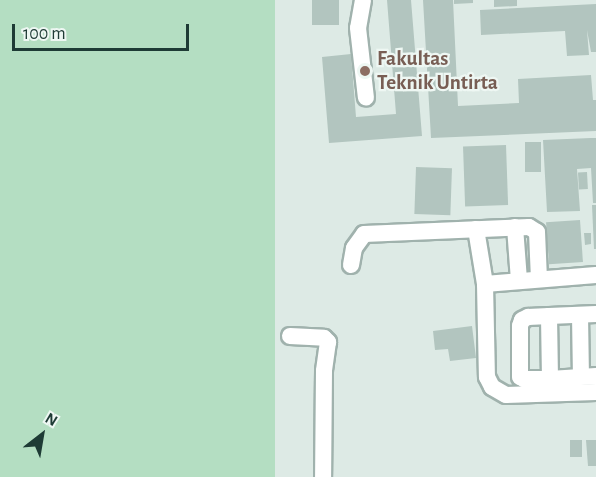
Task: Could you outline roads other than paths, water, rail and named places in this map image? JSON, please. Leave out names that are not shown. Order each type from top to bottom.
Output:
[{"type":"lane","points":[[363,0],[358,28],[366,98]]},
{"type":"lane","points":[[515,227],[519,280]]},
{"type":"lane","points":[[351,265],[354,248],[364,234],[534,228],[537,232],[539,279]]},
{"type":"lane","points":[[476,229],[484,284],[487,377],[492,387],[506,395],[551,387],[588,376],[588,314],[528,317],[522,320],[520,376],[551,387],[596,392]]},
{"type":"lane","points":[[484,284],[596,275]]},
{"type":"lane","points":[[549,316],[551,387]]},
{"type":"lane","points":[[290,336],[324,338],[328,342],[324,371],[323,477]]},
{"type":"place","name":"Fakultas Teknik Untirta","points":[[365,71]]}]
